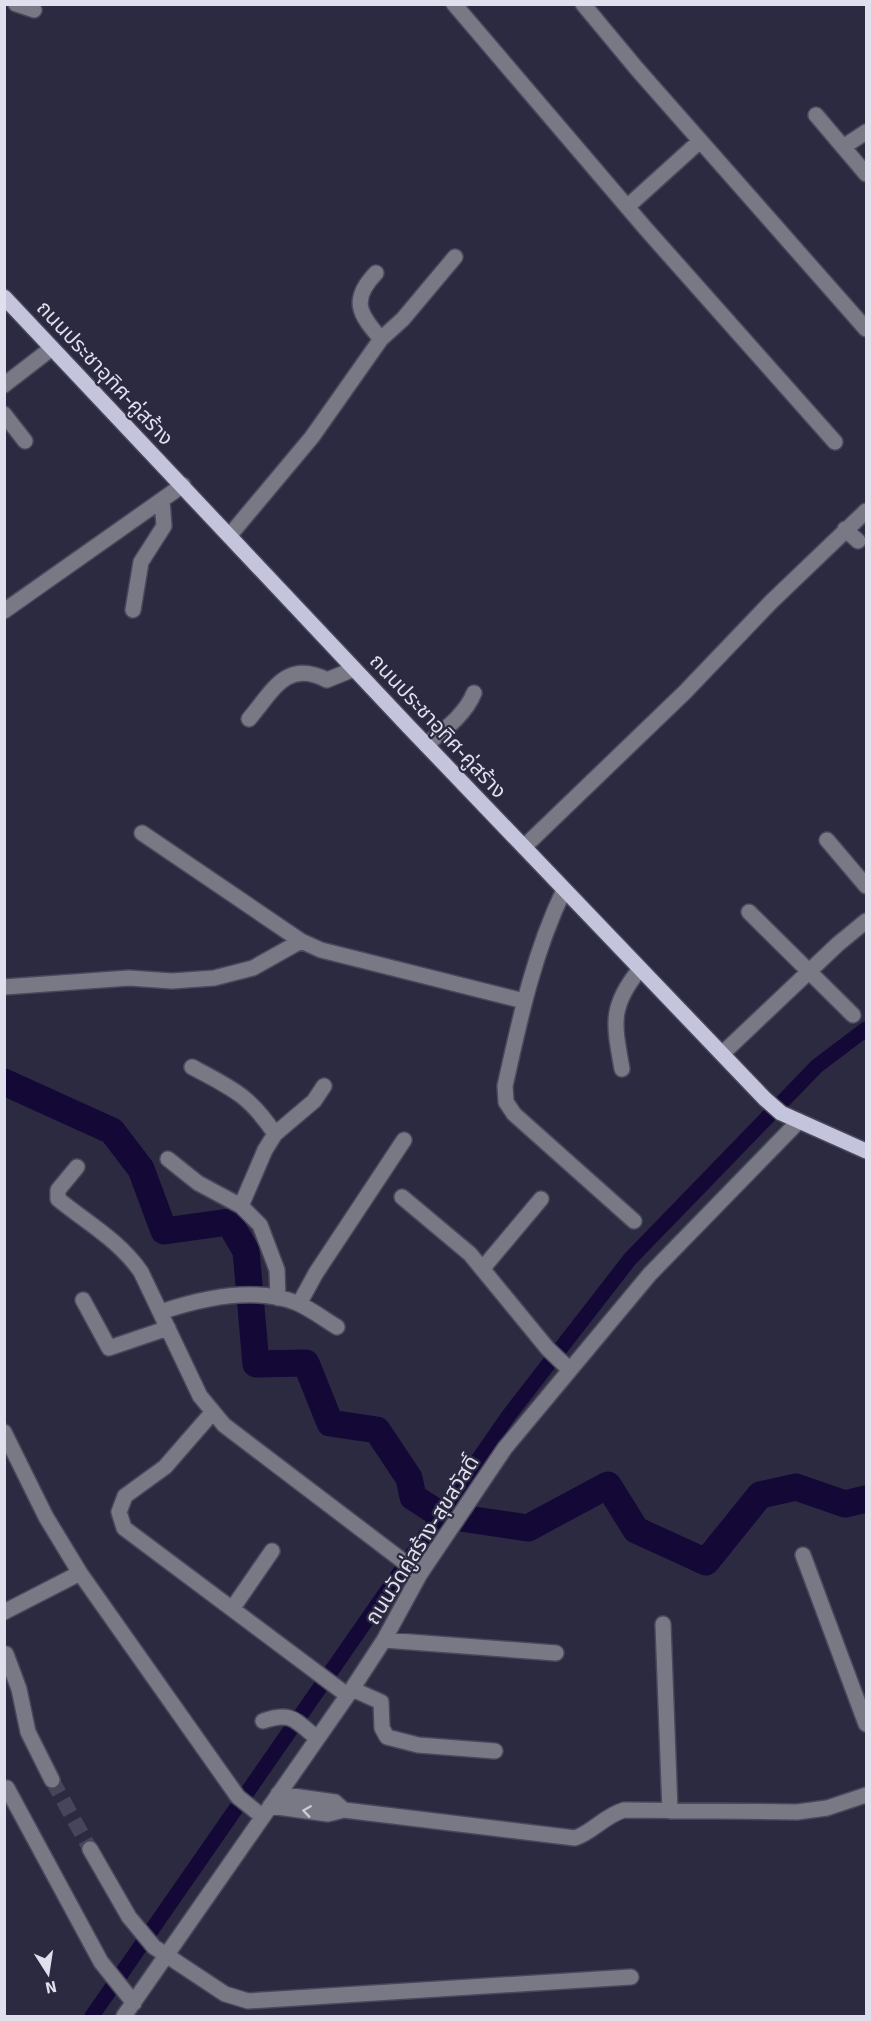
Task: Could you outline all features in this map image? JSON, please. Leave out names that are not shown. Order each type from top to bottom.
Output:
[{"type":"main road","name":"ถนนประชาอุทิศ-คู่สร้าง","points":[[4,297],[426,745],[765,1099],[781,1113],[864,1147]]},
{"type":"street","points":[[16,4],[34,10]]},
{"type":"street","points":[[454,4],[627,207],[835,442]]},
{"type":"street","points":[[583,4],[700,141],[867,329]]},
{"type":"street","points":[[816,115],[867,174]]},
{"type":"street","points":[[843,147],[867,132]]},
{"type":"street","points":[[627,207],[700,141]]},
{"type":"street","points":[[230,535],[300,453],[381,339],[403,319],[455,257]]},
{"type":"street","points":[[376,273],[359,295],[359,306],[366,321],[381,339]]},
{"type":"street","points":[[4,385],[52,348]]},
{"type":"street","points":[[4,414],[25,441]]},
{"type":"street","points":[[4,611],[183,486]]},
{"type":"street","points":[[133,610],[141,562],[164,526],[162,500]]},
{"type":"street","points":[[524,847],[685,692],[845,529],[867,511]]},
{"type":"street","points":[[845,529],[863,544]]},
{"type":"street","points":[[249,719],[285,676],[294,672],[316,674],[327,680],[354,669]]},
{"type":"street","points":[[426,745],[458,716],[470,703],[474,693]]},
{"type":"street","points":[[142,833],[301,941],[321,950],[524,1001]]},
{"type":"street","points":[[827,840],[867,886]]},
{"type":"street","points":[[564,890],[548,923],[524,1001],[506,1086],[506,1101],[514,1114],[634,1221]]},
{"type":"street","points":[[749,912],[853,1015]]},
{"type":"street","points":[[723,1053],[867,921]]},
{"type":"street","points":[[4,987],[129,978],[172,981],[214,978],[254,968],[301,941]]},
{"type":"street","points":[[622,1069],[615,1013],[625,987],[640,969]]},
{"type":"street","points":[[192,1067],[247,1098],[258,1109],[275,1134]]},
{"type":"street","points":[[241,1206],[265,1150],[275,1134],[314,1101],[324,1086]]},
{"type":"street","name":"ถนนวัดคู่สร้าง-สุขสวัสดิ์","points":[[124,2016],[130,1998],[156,1946],[270,1806],[307,1730],[339,1687],[384,1640],[420,1574],[505,1448],[566,1365],[650,1274],[799,1121]]},
{"type":"street","points":[[299,1304],[316,1273],[404,1140]]},
{"type":"street","points":[[168,1159],[198,1183],[241,1206],[260,1225],[269,1244],[279,1282],[278,1298]]},
{"type":"street","points":[[77,1167],[58,1190],[58,1199],[105,1233],[130,1255],[161,1312],[200,1396],[212,1413],[224,1425],[420,1574]]},
{"type":"street","points":[[402,1197],[471,1254],[548,1349],[566,1365]]},
{"type":"street","points":[[483,1268],[541,1199]]},
{"type":"street","points":[[161,1312],[201,1300],[258,1295],[299,1304],[337,1327]]},
{"type":"street","points":[[83,1300],[109,1348],[168,1328]]},
{"type":"street","points":[[212,1413],[165,1467],[125,1496],[119,1512],[124,1528],[339,1687],[381,1702],[382,1728],[387,1737],[418,1745],[495,1751]]},
{"type":"street","points":[[4,1432],[46,1517],[80,1574],[244,1802],[328,1814],[344,1810],[575,1838],[615,1813],[624,1810],[797,1812],[826,1808],[867,1795]]},
{"type":"street","points":[[232,1609],[272,1551]]},
{"type":"street","points":[[802,1555],[867,1724]]},
{"type":"street","points":[[4,1611],[80,1574]]},
{"type":"street","points":[[663,1624],[670,1811]]},
{"type":"street","points":[[384,1640],[556,1653]]},
{"type":"street","points":[[6,1654],[19,1689],[28,1732],[52,1780]]},
{"type":"street","points":[[263,1721],[284,1715],[307,1730]]},
{"type":"street","points":[[7,1788],[101,1962],[130,1998]]},
{"type":"street","points":[[90,1849],[129,1917],[156,1946],[225,1994],[248,2001],[631,1977]]},
{"type":"waterway","points":[[92,2016],[509,1415],[630,1259],[817,1066],[866,1029]]},
{"type":"waterway","points":[[4,1082],[112,1131],[141,1169],[164,1231],[229,1222],[246,1251],[256,1364],[306,1363],[330,1423],[377,1430],[409,1478],[413,1497],[441,1515],[528,1528],[608,1485],[636,1530],[706,1562],[760,1495],[796,1487],[845,1504],[866,1499]]},
{"type":"tunnel","points":[[52,1780],[90,1849]]}]
